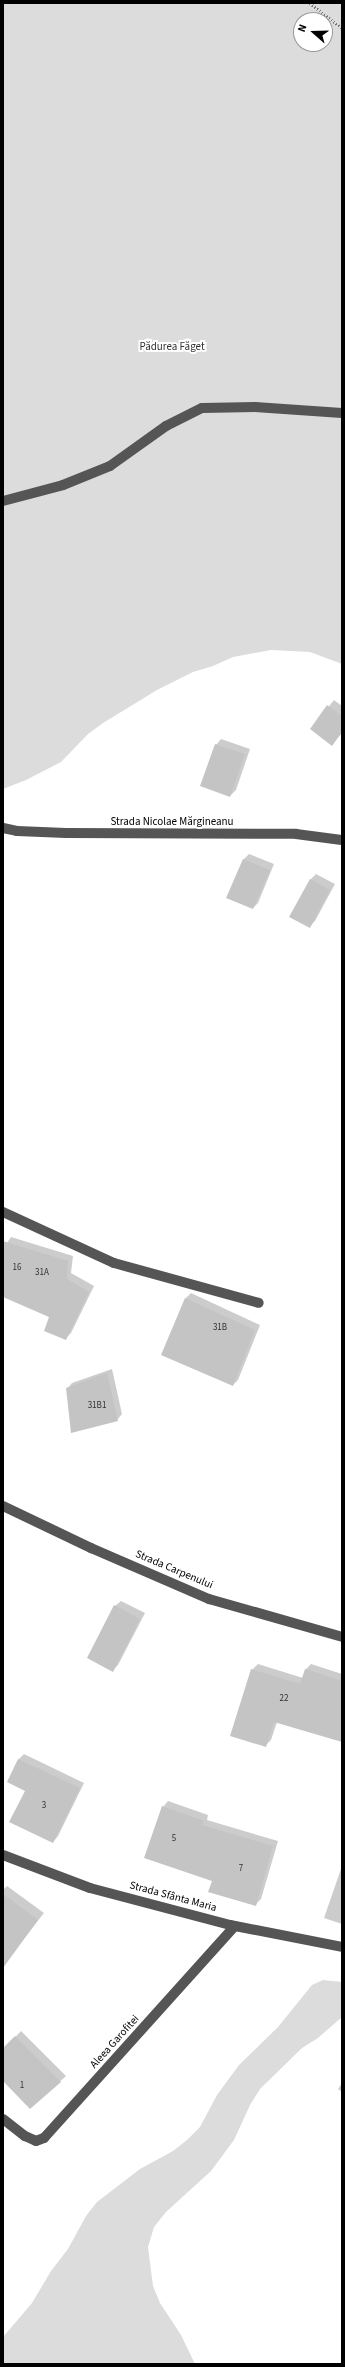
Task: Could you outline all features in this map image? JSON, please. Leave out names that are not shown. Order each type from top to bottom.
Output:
[{"type":"street","points":[[3,501],[63,485],[110,466],[166,426],[202,408],[255,407],[342,413]]},
{"type":"street","name":"Strada Nicolae Mărgineanu","points":[[4,831],[66,833],[296,834],[342,840]]},
{"type":"street","points":[[3,1212],[114,1263],[259,1304]]},
{"type":"street","name":"Strada Carpenului","points":[[3,1506],[91,1548],[209,1599],[342,1637]]},
{"type":"street","name":"Strada Sfânta Maria","points":[[3,1855],[90,1888],[235,1926],[342,1946]]},
{"type":"street","name":"Aleea Garofitei","points":[[3,2119],[25,2136],[36,2141],[44,2138],[235,1926]]},
{"type":"path","points":[[310,3],[342,28]]},
{"type":"green space","name":"Pădurea Făget","points":[[3,3],[342,3],[342,664],[310,652],[271,650],[233,657],[213,666],[193,672],[157,690],[103,723],[88,734],[61,762],[26,780],[3,789]]},
{"type":"green space","points":[[323,1980],[342,1982],[342,2017],[318,2038],[302,2048],[260,2089],[250,2105],[234,2140],[211,2171],[166,2212],[154,2227],[148,2247],[153,2286],[160,2303],[181,2335],[195,2364],[3,2364],[3,2337],[32,2303],[51,2271],[68,2249],[86,2216],[97,2202],[140,2169],[173,2151],[187,2140],[200,2127],[217,2095],[239,2065],[278,2027],[312,1985]]},
{"type":"building","points":[[327,705],[342,716],[342,732],[332,746],[310,729]]},
{"type":"building","points":[[215,744],[245,754],[230,797],[200,786]]},
{"type":"building","points":[[243,859],[270,870],[253,909],[226,898]]},
{"type":"building","points":[[310,879],[330,890],[310,928],[289,917]]},
{"type":"building","points":[[3,1241],[68,1261],[67,1279],[89,1292],[66,1340],[44,1331],[49,1317],[3,1297]]},
{"type":"building","points":[[185,1298],[255,1330],[233,1386],[161,1355]]},
{"type":"building","points":[[107,1373],[118,1421],[71,1433],[66,1388]]},
{"type":"building","points":[[114,1605],[140,1619],[113,1672],[87,1658]]},
{"type":"building","points":[[251,1669],[300,1684],[305,1669],[342,1681],[342,1742],[274,1722],[266,1747],[230,1736]]},
{"type":"building","points":[[18,1759],[80,1788],[53,1843],[9,1822],[25,1791],[7,1782]]},
{"type":"building","points":[[162,1806],[204,1821],[202,1825],[273,1846],[256,1906],[208,1892],[212,1881],[144,1858]]},
{"type":"building","points":[[3,1894],[38,1920],[3,1968]]},
{"type":"building","points":[[15,2036],[61,2082],[30,2109],[3,2081],[3,2048]]}]
